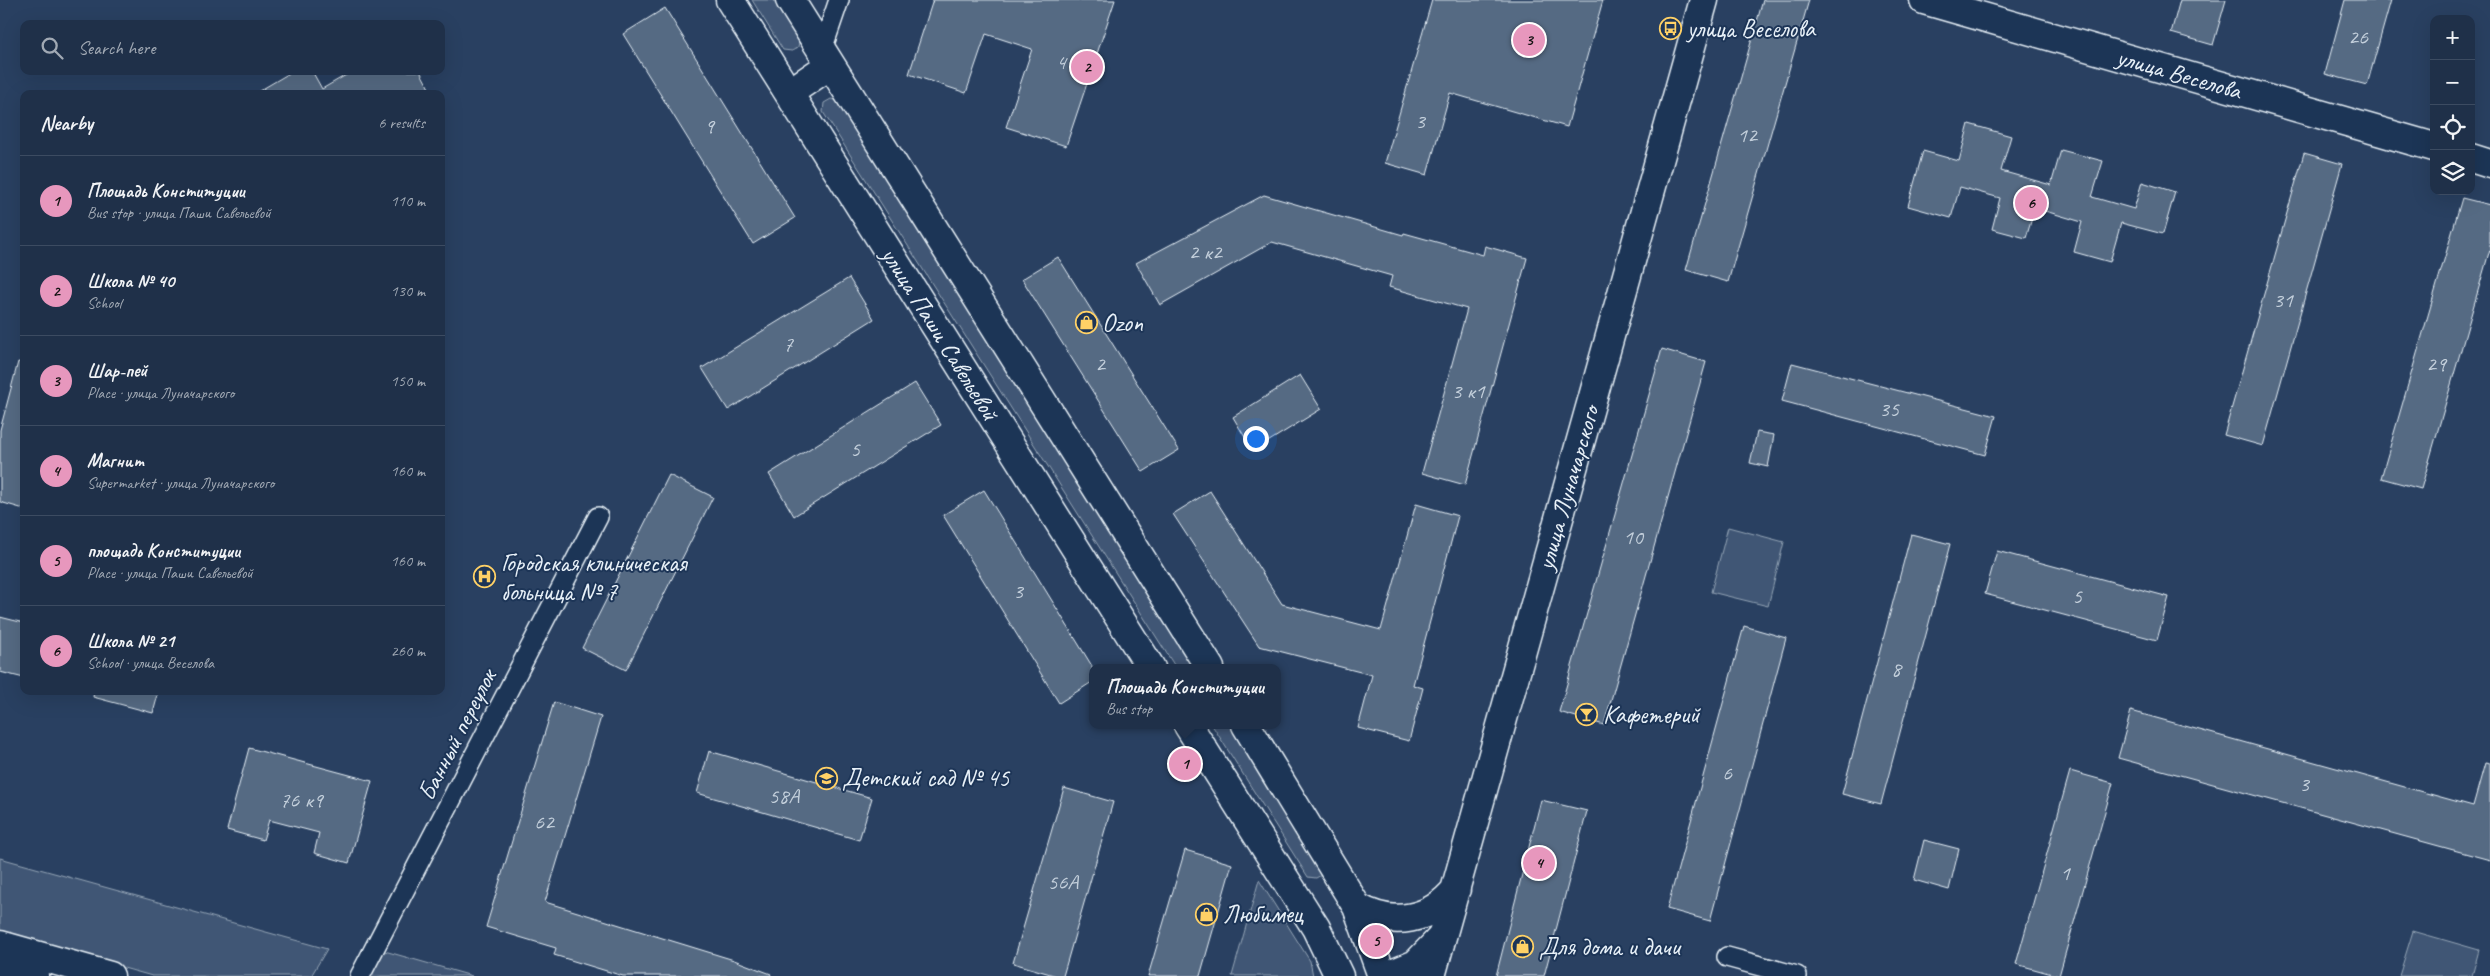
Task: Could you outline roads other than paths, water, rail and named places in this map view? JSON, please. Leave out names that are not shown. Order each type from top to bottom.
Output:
[{"type":"main road","name":"улица Паши Савельевой","points":[[730,0],[1148,664]]},
{"type":"main road","name":"улица Паши Савельевой","points":[[790,0],[1207,664]]},
{"type":"main road","name":"улица Луначарского","points":[[1431,976],[1704,0]]},
{"type":"main road","name":"улица Веселова","points":[[1924,0],[2430,147]]},
{"type":"main road","points":[[789,93],[826,57]]},
{"type":"main road","points":[[2475,159],[2490,164]]},
{"type":"main road","points":[[1191,729],[1316,928],[1340,975]]},
{"type":"main road","points":[[1248,729],[1357,907],[1382,976]]},
{"type":"main road","points":[[1357,907],[1383,918],[1411,918],[1437,908],[1456,889]]},
{"type":"main road","points":[[1386,976],[1416,964],[1432,950],[1444,933]]},
{"type":"main road","points":[[0,945],[108,976]]},
{"type":"main road","points":[[0,966],[34,976]]},
{"type":"street","points":[[826,57],[839,0]]},
{"type":"street","name":"Банный переулок","points":[[360,976],[598,517]]},
{"type":"street","points":[[1727,957],[1796,976]]},
{"type":"place","name":"улица Веселова","points":[[1671,29]]},
{"type":"place","name":"Шар-пей","points":[[1529,40]]},
{"type":"place","name":"Школа № 40","points":[[1087,67]]},
{"type":"place","name":"Школа № 21","points":[[2031,203]]},
{"type":"place","name":"Ozon","points":[[1086,323]]},
{"type":"place","name":"Городская клиническая больница № 7","points":[[485,577]]},
{"type":"place","name":"Кафетерий","points":[[1587,715]]},
{"type":"place","name":"Площадь Конституции","points":[[1185,764]]},
{"type":"place","name":"Детский сад № 45","points":[[826,778]]},
{"type":"place","name":"Магнит","points":[[1539,863]]},
{"type":"place","name":"Любимец","points":[[1207,914]]},
{"type":"place","name":"площадь Конституции","points":[[1376,941]]},
{"type":"place","name":"Для дома и дачи","points":[[1523,947]]}]
